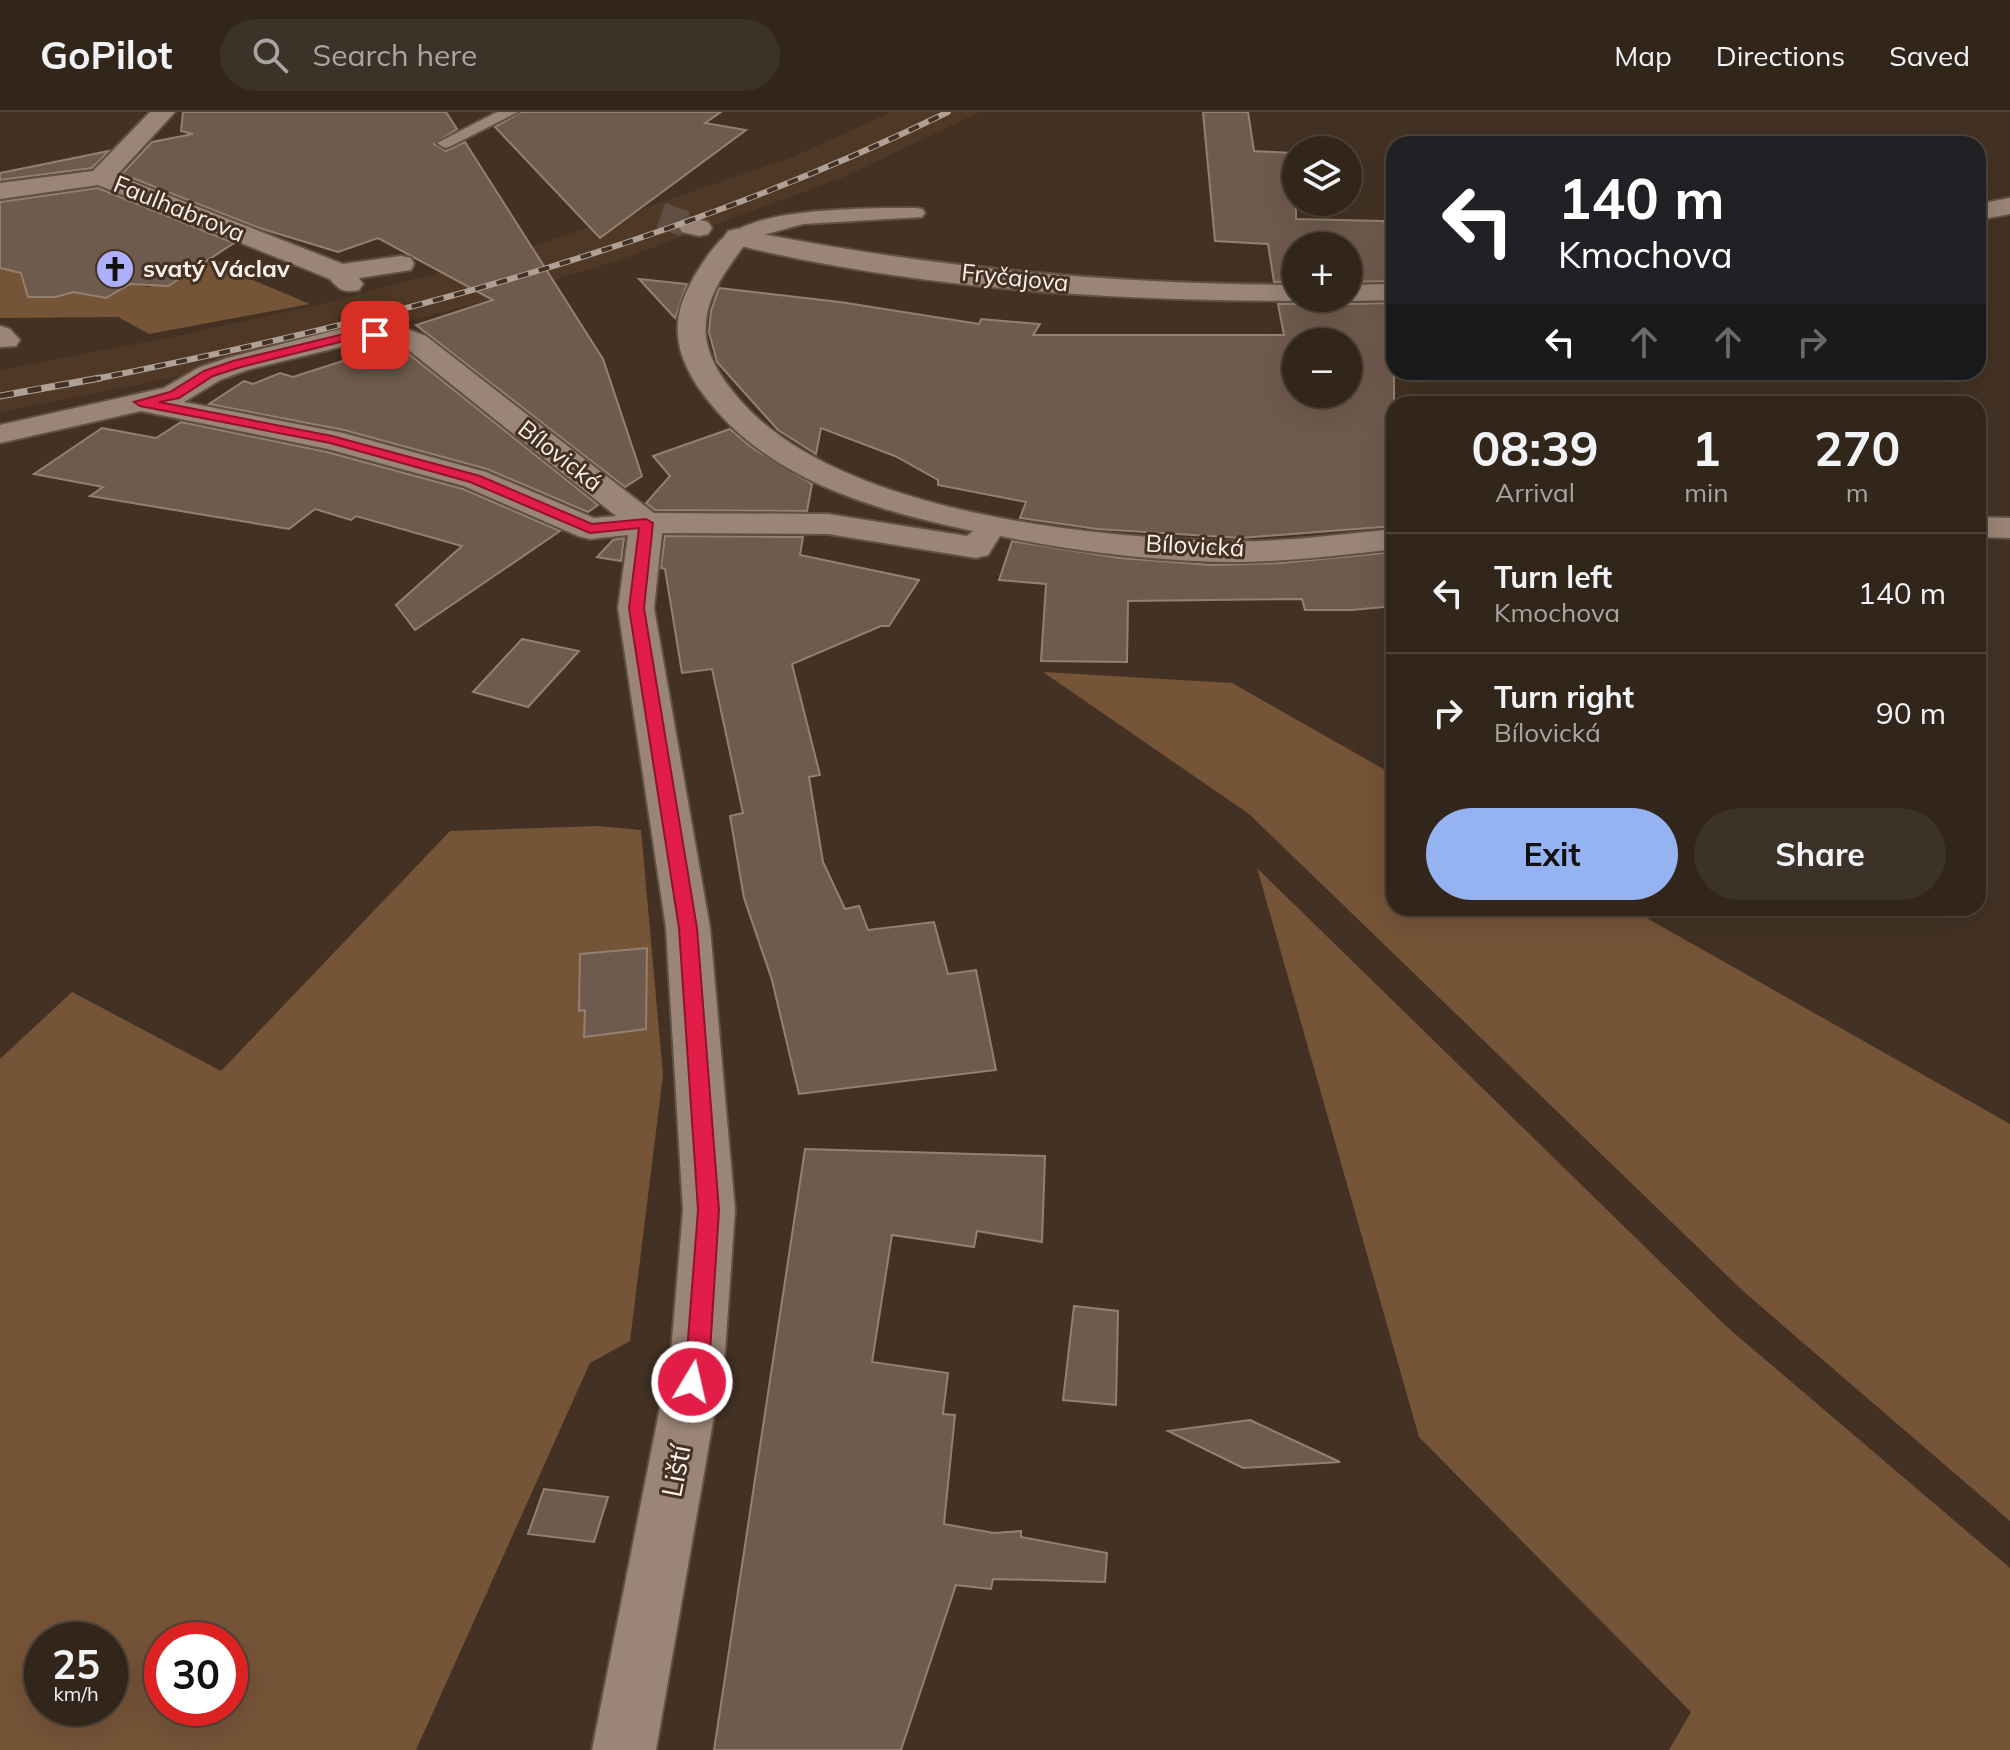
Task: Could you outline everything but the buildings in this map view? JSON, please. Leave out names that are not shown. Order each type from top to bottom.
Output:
[{"type":"street","name":"Faulhabrova","points":[[163,112],[101,177],[344,278],[401,264]]},
{"type":"street","points":[[0,191],[101,177]]},
{"type":"street","points":[[1986,210],[2010,206]]},
{"type":"street","name":"Fryčajova","points":[[737,237],[798,251],[1002,278],[1161,291],[1282,293]]},
{"type":"street","name":"Bílovická","points":[[737,237],[714,266],[697,298],[691,333],[699,367],[722,399],[755,434],[814,471],[889,499],[997,525],[1094,539],[1220,551],[1386,540]]},
{"type":"street","points":[[1362,293],[1386,292]]},
{"type":"street","points":[[0,335],[6,340],[0,342]]},
{"type":"street","name":"Bílovická","points":[[0,434],[174,395],[209,374],[237,364],[348,336],[401,336],[416,342],[646,523]]},
{"type":"street","points":[[140,402],[332,440],[475,479],[590,529],[646,523],[828,524],[976,548],[997,525]]},
{"type":"street","name":"Liští","points":[[624,1750],[698,1352],[709,1210],[688,928],[636,608],[646,523]]},
{"type":"street","points":[[1986,527],[2010,528]]},
{"type":"lane","points":[[445,143],[506,114]]},
{"type":"lane","points":[[737,237],[765,224],[822,215],[916,213]]},
{"type":"shaded area","points":[[892,112],[980,112],[844,177],[619,260],[493,299],[346,338],[190,374],[0,412],[0,370],[318,305],[510,254],[790,158]]},
{"type":"shaded area","points":[[198,245],[231,271],[310,304],[149,334],[118,317],[0,318],[0,247]],"holes":[[[188,273],[149,287],[130,284],[105,298],[74,292],[49,298],[30,295]]]},
{"type":"shaded area","points":[[1043,672],[1232,683],[1386,770],[1386,916],[1643,916],[2010,1124],[2010,1521],[1743,1291],[1249,814]]},
{"type":"shaded area","points":[[598,826],[641,830],[663,1075],[630,1341],[590,1363],[416,1750],[0,1750],[0,1059],[72,992],[221,1071],[450,831]]},
{"type":"shaded area","points":[[1257,868],[1727,1327],[2010,1568],[2010,1750],[1669,1750],[1691,1712],[1419,1437]]},
{"type":"tunnel","points":[[661,215],[691,226]]},
{"type":"railway","points":[[97,379],[310,332],[528,274],[635,240],[741,201],[846,159],[948,112]]},
{"type":"railway","points":[[0,396],[97,379]]},
{"type":"railway","points":[[90,380],[97,379]]},
{"type":"place","name":"svatý Václav","points":[[115,269]]},
{"type":"route","points":[[375,335],[348,336],[237,364],[209,374],[174,395],[140,402],[332,440],[475,479],[590,529],[646,523],[636,608],[688,928],[709,1210],[698,1352],[692,1382]]}]
